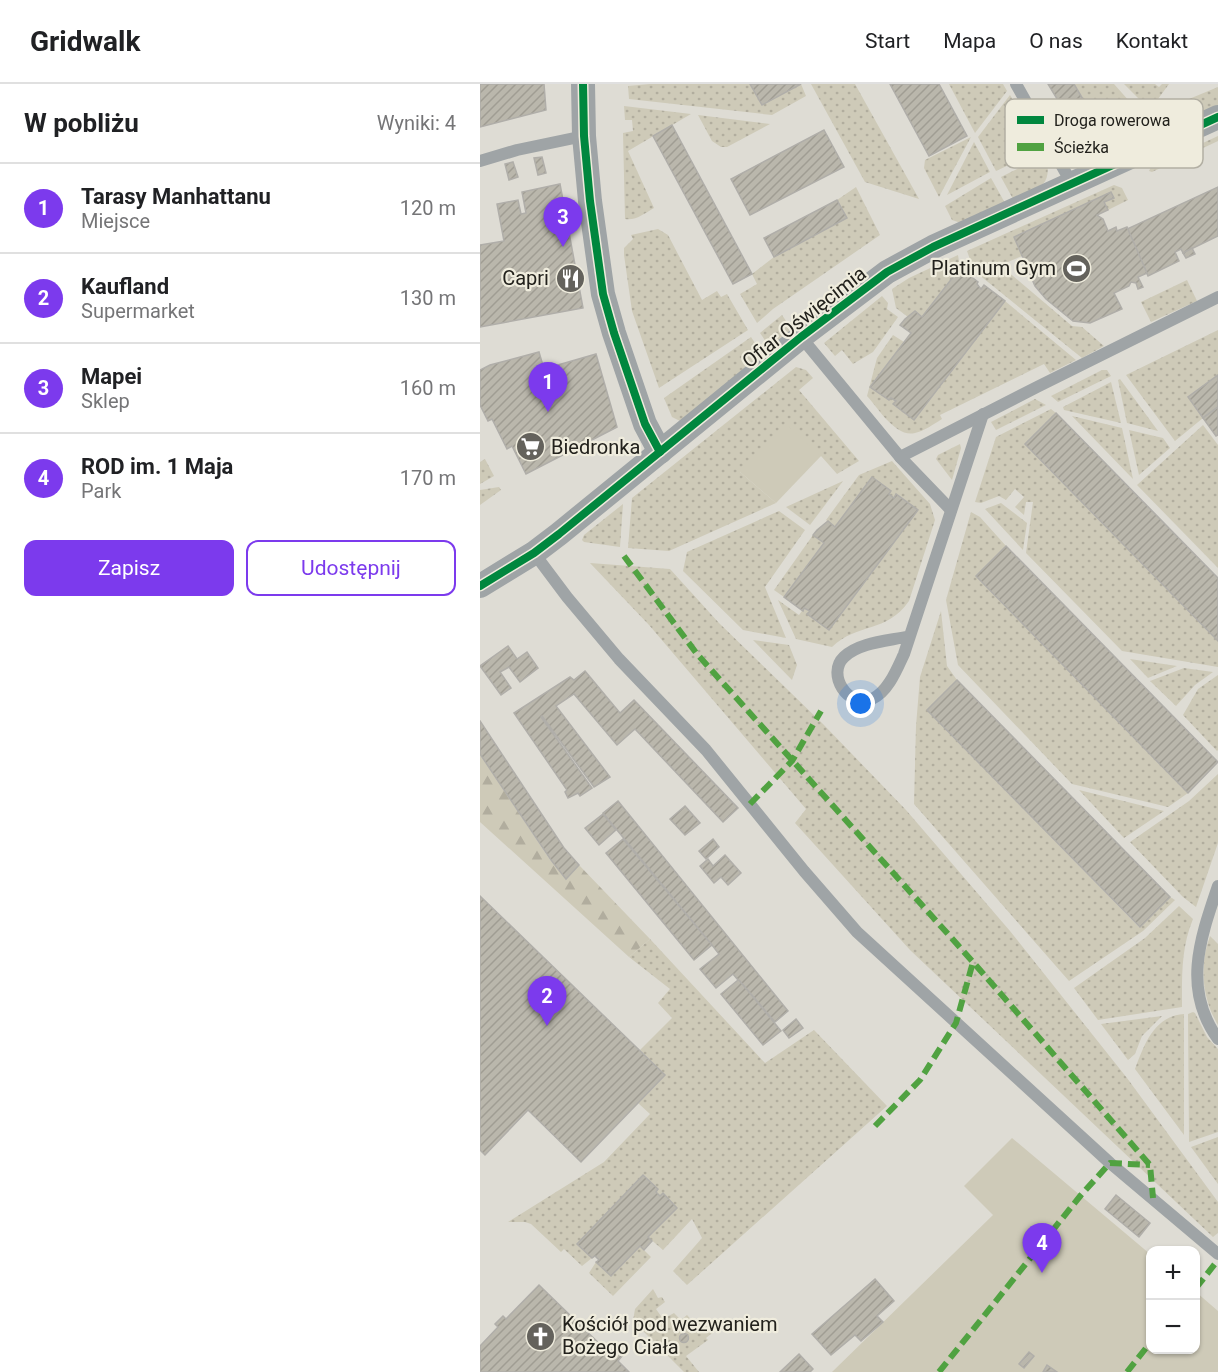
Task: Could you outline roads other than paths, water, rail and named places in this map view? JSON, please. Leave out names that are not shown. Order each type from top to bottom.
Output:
[{"type":"street","points":[[583,84],[584,136],[590,201],[603,294],[645,424],[660,452]]},
{"type":"street","name":"Ofiar Oświęcimia","points":[[1203,124],[1218,117]]},
{"type":"street","name":"Ofiar Oświęcimia","points":[[480,586],[534,554],[735,393],[801,337],[887,272],[933,248],[1107,168]]},
{"type":"lane","points":[[1016,84],[1024,99]]},
{"type":"lane","points":[[480,161],[517,150],[584,136]]},
{"type":"lane","points":[[1063,168],[1072,184]]},
{"type":"lane","points":[[900,457],[1218,297]]},
{"type":"lane","points":[[801,337],[900,457],[951,510]]},
{"type":"lane","points":[[910,636],[859,648],[842,658],[838,668],[838,681],[846,694],[857,701],[873,699],[894,675],[910,636],[983,414]]},
{"type":"lane","points":[[534,554],[619,659],[706,750],[804,871],[857,932],[1110,1162],[1218,1254]]},
{"type":"lane","points":[[1218,886],[1215,904],[1200,942],[1196,969],[1198,995],[1206,1020],[1218,1039]]},
{"type":"place","name":"Mapei","points":[[563,247]]},
{"type":"place","name":"Platinum Gym","points":[[1077,268]]},
{"type":"place","name":"Capri","points":[[570,278]]},
{"type":"place","name":"Tarasy Manhattanu","points":[[548,412]]},
{"type":"place","name":"Biedronka","points":[[530,447]]},
{"type":"place","name":"Kaufland","points":[[547,1026]]},
{"type":"place","name":"ROD im. 1 Maja","points":[[1042,1273]]},
{"type":"place","name":"Kościół pod wezwaniem Bożego Ciała","points":[[541,1336]]}]
